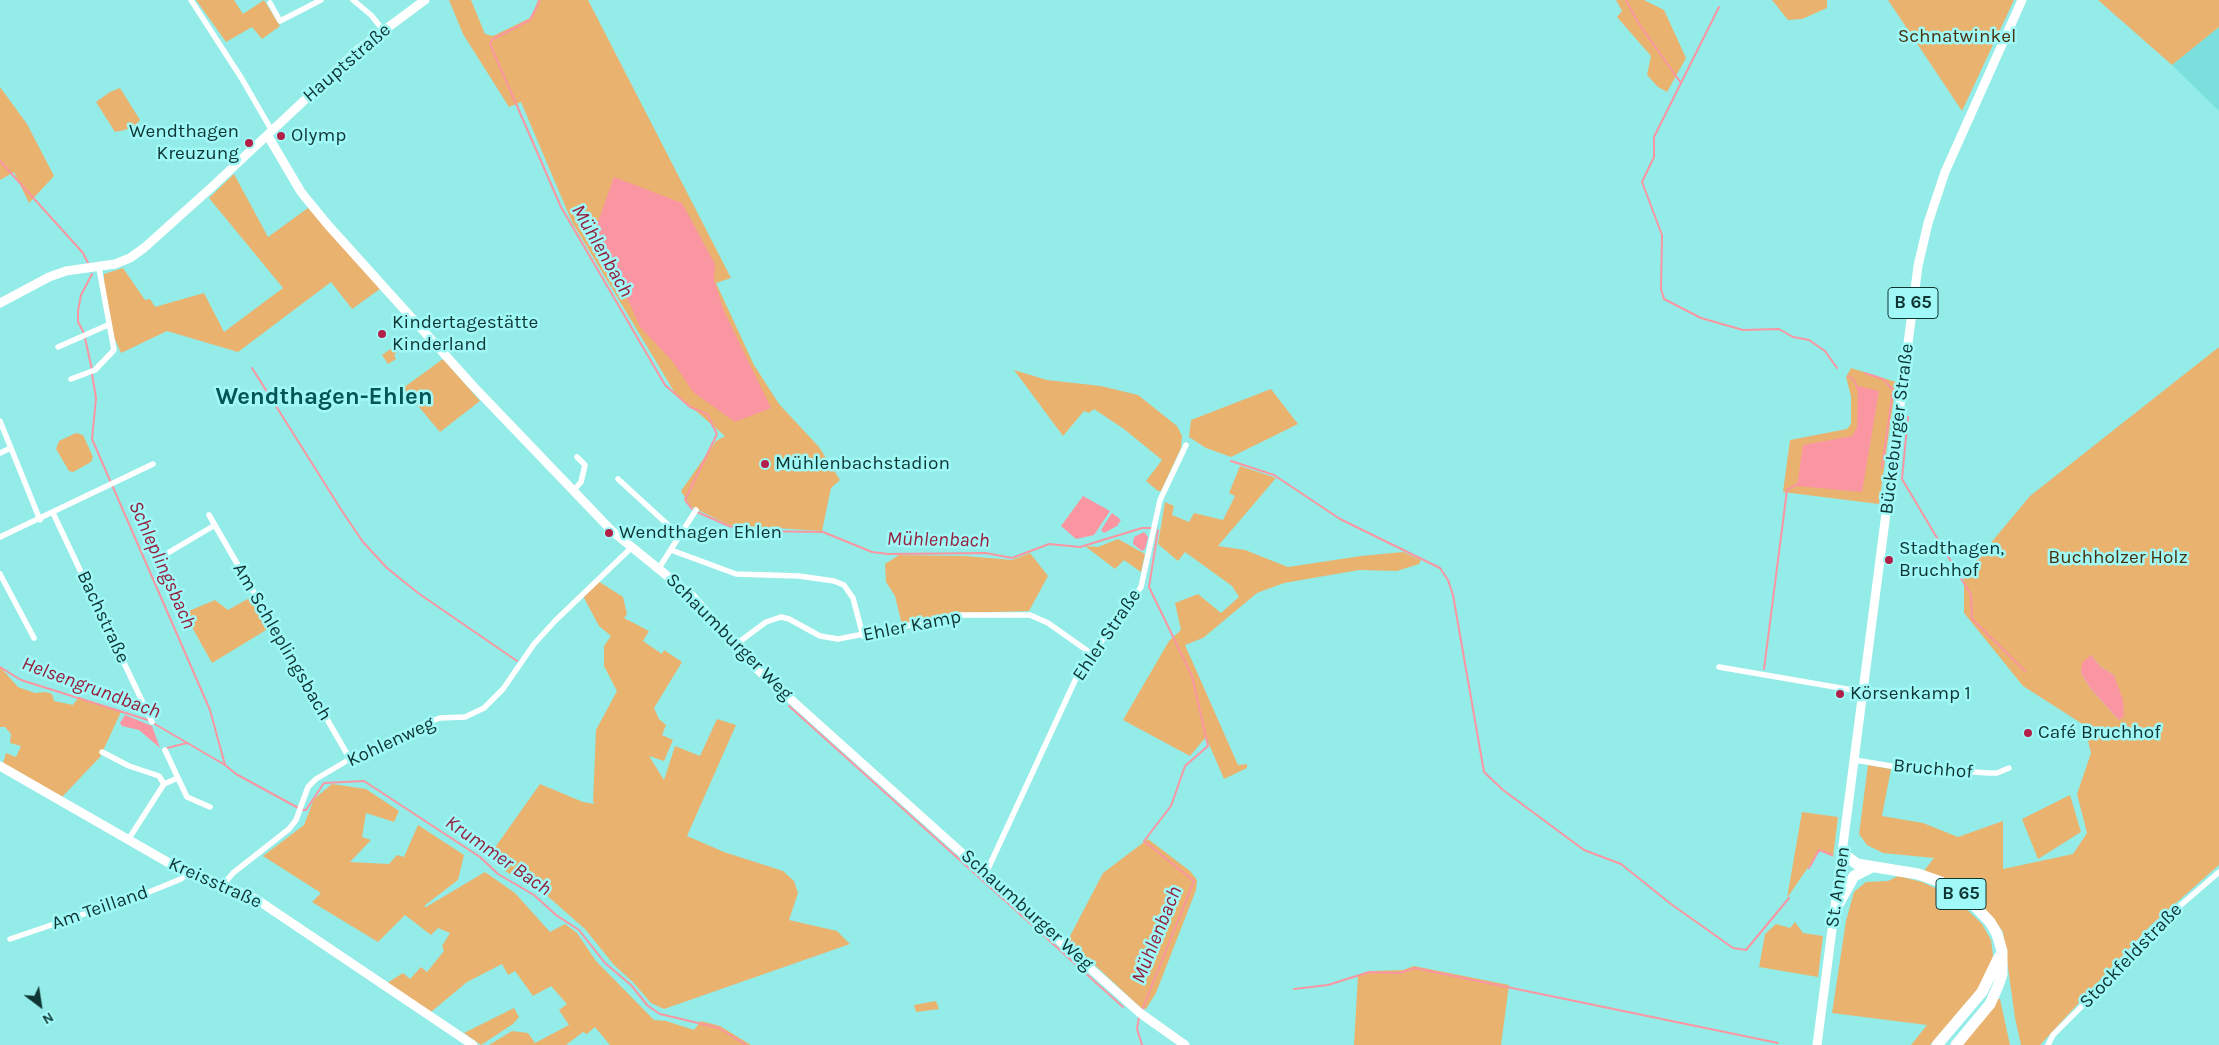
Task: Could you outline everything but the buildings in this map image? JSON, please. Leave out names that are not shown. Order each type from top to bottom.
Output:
[{"type":"highway","name":"B 65","points":[[1842,853],[1857,864],[1918,874],[1951,887],[1970,901],[1990,922],[1997,934],[2002,951],[2002,974],[1990,1004],[1956,1045]]},
{"type":"highway","points":[[1835,910],[1854,876],[1872,867]]},
{"type":"highway","points":[[1937,1045],[1982,992],[2002,951]]},
{"type":"street","name":"Schaumburger Weg","points":[[191,0],[242,78],[301,192],[439,348],[573,491],[631,548],[659,568],[692,596],[757,669],[1141,1014],[1184,1045]]},
{"type":"street","points":[[270,3],[280,21],[320,0]]},
{"type":"street","points":[[353,0],[371,14],[383,30]]},
{"type":"street","name":"Hauptstraße","points":[[0,303],[49,277],[66,272],[99,268],[130,258],[144,248],[359,49],[425,0]]},
{"type":"street","name":"Bückeburger Straße","points":[[1859,729],[1918,266],[1928,223],[1945,172],[2022,0]]},
{"type":"street","points":[[71,379],[95,370],[114,350],[99,268]]},
{"type":"street","points":[[58,347],[108,325]]},
{"type":"street","points":[[0,420],[40,520]]},
{"type":"street","name":"Ehler Straße","points":[[986,873],[1079,672],[1141,587],[1160,500],[1186,445]]},
{"type":"street","points":[[0,453],[11,448]]},
{"type":"street","points":[[573,491],[581,482],[585,464],[578,457]]},
{"type":"street","points":[[0,538],[153,464]]},
{"type":"street","points":[[618,479],[679,535]]},
{"type":"street","points":[[659,568],[696,510]]},
{"type":"street","name":"Bachstraße","points":[[52,513],[152,722]]},
{"type":"street","name":"Am Schleplingsbach","points":[[209,515],[350,760]]},
{"type":"street","points":[[156,560],[215,524]]},
{"type":"street","name":"Kohlenweg","points":[[223,884],[233,873],[290,829],[308,787],[312,783],[350,760],[426,723],[440,718],[465,717],[484,708],[503,689],[534,644],[554,621],[631,548]]},
{"type":"street","points":[[671,550],[736,574],[799,576],[834,581],[844,585],[853,598],[863,636]]},
{"type":"street","points":[[0,574],[34,638]]},
{"type":"street","name":"Ehler Kamp","points":[[735,646],[766,622],[781,617],[790,619],[829,638],[863,636],[961,616],[1030,616],[1048,624],[1092,654]]},
{"type":"street","points":[[1719,667],[1864,692]]},
{"type":"street","name":"St. Annen","points":[[1817,1045],[1859,729]]},
{"type":"street","points":[[165,750],[187,798],[210,807]]},
{"type":"street","points":[[102,752],[129,766],[159,776],[164,784]]},
{"type":"street","name":"Bruchhof","points":[[1855,760],[1897,766],[1989,774],[2003,772],[2009,768]]},
{"type":"street","name":"Kreisstraße","points":[[0,766],[128,840],[189,872],[223,884],[256,899],[473,1045]]},
{"type":"street","points":[[128,840],[164,784],[178,778]]},
{"type":"street","name":"Am Teilland","points":[[10,939],[149,892],[181,880],[189,872]]},
{"type":"street","name":"Stockfeldstraße","points":[[2048,1045],[2053,1035],[2091,997],[2144,936],[2219,872]]},
{"type":"shaded area","points":[[2219,27],[2219,111],[2172,65]]},
{"type":"green space","points":[[196,0],[234,0],[243,14],[264,0],[280,26],[262,39],[252,27],[226,42]]},
{"type":"green space","points":[[449,0],[471,0],[485,34],[493,36],[532,17],[538,0],[588,0],[731,278],[716,283],[754,365],[779,404],[819,447],[840,480],[831,488],[822,531],[729,525],[690,506],[681,491],[716,441],[725,436],[675,393],[572,222],[521,102],[509,107],[463,34]]},
{"type":"green space","points":[[1616,0],[1644,0],[1664,10],[1686,58],[1667,92],[1658,87],[1647,75],[1651,56],[1617,17],[1622,11]]},
{"type":"green space","points":[[1772,0],[1827,0],[1827,8],[1802,19],[1788,20]]},
{"type":"green space","name":"Schnatwinkel","points":[[1888,0],[2014,0],[1962,111]]},
{"type":"green space","points":[[2098,0],[2219,0],[2219,27],[2172,65]]},
{"type":"green space","points":[[0,87],[27,124],[54,176],[29,203],[14,172],[0,180]]},
{"type":"green space","points":[[120,88],[140,120],[133,128],[115,132],[96,102],[110,92]]},
{"type":"green space","points":[[234,174],[268,237],[308,208],[380,289],[352,309],[331,282],[238,352],[167,331],[121,353],[113,335],[104,294],[104,274],[123,268],[145,300],[150,299],[155,307],[204,293],[224,332],[283,288],[209,198]]},
{"type":"green space","points":[[398,344],[401,348],[394,355],[396,359],[388,364],[382,355]]},
{"type":"green space","name":"Buchholzer Holz","points":[[2219,347],[2219,865],[2150,926],[2040,1045],[2021,1045],[2015,1018],[2003,932],[1994,919],[1965,890],[1946,880],[1923,872],[1934,858],[1883,853],[1867,845],[1859,834],[1868,765],[1891,769],[1882,816],[1923,823],[1958,837],[2003,821],[2003,869],[2073,854],[2087,833],[2077,794],[2091,753],[2084,725],[2023,686],[1964,613],[1964,575],[2030,496]],"holes":[[[2091,655],[2100,666],[2114,675],[2119,720],[2090,688],[2081,673]]]},
{"type":"green space","points":[[443,359],[480,401],[440,432],[403,388]]},
{"type":"green space","points":[[1851,368],[1896,382],[1879,504],[1783,492],[1790,440],[1847,429],[1851,424],[1851,396],[1846,377]]},
{"type":"green space","points":[[1014,370],[1047,380],[1101,386],[1138,395],[1177,426],[1182,436],[1181,448],[1161,491],[1158,491],[1146,481],[1162,460],[1124,429],[1094,409],[1089,413],[1084,411],[1063,436]]},
{"type":"green space","points":[[1271,389],[1298,424],[1231,457],[1206,448],[1189,437],[1191,420]]},
{"type":"green space","points":[[76,433],[83,435],[93,457],[91,462],[73,472],[69,471],[56,449],[59,441]]},
{"type":"green space","points":[[1240,466],[1276,478],[1218,546],[1245,550],[1288,567],[1403,552],[1421,560],[1419,564],[1397,571],[1359,570],[1284,583],[1257,593],[1203,638],[1185,645],[1238,765],[1247,764],[1247,768],[1224,779],[1206,737],[1190,756],[1123,720],[1169,641],[1181,630],[1175,603],[1198,594],[1221,613],[1239,597],[1232,586],[1185,552],[1178,561],[1158,544],[1165,502],[1174,506],[1172,515],[1189,522],[1194,513],[1223,520],[1235,496],[1229,493]]},
{"type":"green space","points":[[1118,539],[1145,554],[1141,572],[1124,560],[1115,569],[1085,546],[1098,547]]},
{"type":"green space","points":[[1030,553],[1048,576],[1029,611],[959,613],[902,625],[895,596],[886,582],[885,564],[899,555],[965,556],[1012,560]]},
{"type":"green space","points":[[598,581],[623,597],[627,614],[624,618],[649,631],[643,641],[662,654],[664,650],[682,662],[654,708],[659,719],[666,725],[662,735],[673,740],[664,761],[649,756],[664,780],[675,746],[700,756],[717,719],[736,725],[687,836],[724,852],[783,871],[794,881],[798,893],[789,920],[837,931],[850,944],[664,1009],[651,1003],[633,982],[614,965],[585,929],[544,893],[505,871],[489,856],[540,784],[583,802],[595,804],[593,802],[596,730],[617,691],[604,666],[604,646],[611,636],[599,626],[583,596]]},
{"type":"green space","points":[[253,596],[271,627],[212,663],[184,613],[215,600],[228,610]]},
{"type":"green space","points":[[0,667],[18,687],[35,693],[46,692],[52,694],[54,701],[73,705],[79,697],[121,712],[100,757],[62,797],[3,763],[6,753],[16,757],[21,746],[10,743],[11,734],[5,727],[0,727]]},
{"type":"green space","points":[[332,784],[366,789],[399,811],[394,822],[366,813],[362,837],[371,840],[350,862],[389,864],[397,855],[404,857],[418,825],[464,855],[458,880],[424,906],[426,907],[485,872],[515,893],[550,932],[565,924],[577,933],[596,961],[654,1020],[666,1021],[694,1030],[701,1021],[720,1026],[751,1045],[610,1045],[595,1027],[587,1034],[583,1032],[566,1045],[489,1045],[512,1031],[528,1033],[535,1043],[569,1025],[559,1010],[567,1004],[551,986],[533,996],[515,971],[508,975],[502,964],[467,982],[431,1012],[387,983],[403,973],[410,979],[421,967],[427,972],[444,951],[442,946],[450,933],[438,928],[431,935],[405,915],[378,942],[312,902],[321,893],[263,856],[304,825],[314,799]]},
{"type":"green space","points":[[2070,795],[2081,832],[2038,859],[2022,819]]},
{"type":"green space","points":[[1802,812],[1838,817],[1833,857],[1820,850],[1787,898]]},
{"type":"green space","points":[[1148,839],[1190,871],[1197,880],[1196,890],[1156,993],[1146,1009],[1141,1008],[1068,940],[1103,873]]},
{"type":"green space","points":[[1898,876],[1922,882],[1954,897],[1982,924],[1991,940],[1993,955],[1989,971],[1978,989],[1930,1045],[1911,1045],[1927,1025],[1832,1013],[1846,921],[1854,892],[1866,882],[1888,881]]},
{"type":"green space","points":[[1795,922],[1803,933],[1823,936],[1818,977],[1759,967],[1765,934],[1776,924],[1790,928]]},
{"type":"green space","points":[[1414,966],[1509,985],[1501,1045],[1354,1045],[1358,975],[1371,971],[1403,970]]},
{"type":"green space","points":[[1998,999],[2000,999],[2010,1045],[1961,1045]]},
{"type":"green space","points":[[936,1001],[939,1009],[916,1012],[914,1005]]},
{"type":"green space","points":[[514,1008],[519,1017],[513,1024],[481,1045],[464,1033]]},
{"type":"water","points":[[614,177],[682,203],[715,264],[714,280],[724,311],[771,408],[735,422],[693,392],[673,362],[640,327],[629,302],[592,239]]},
{"type":"water","points":[[1858,386],[1879,391],[1862,492],[1797,486],[1803,445],[1852,436],[1857,428]]},
{"type":"water","points":[[1083,496],[1110,511],[1094,535],[1076,539],[1061,526]]},
{"type":"water","points":[[1112,513],[1121,520],[1117,526],[1104,533],[1101,530]]},
{"type":"water","points":[[1144,532],[1148,537],[1145,549],[1142,551],[1133,544],[1134,537]]},
{"type":"water","points":[[2091,655],[2100,666],[2114,675],[2123,700],[2124,716],[2119,720],[2090,688],[2081,673],[2082,663]]},
{"type":"water","points":[[125,715],[152,726],[160,748],[139,730],[122,726],[120,723]]},
{"type":"waterway","name":"Mühlenbach","points":[[540,0],[530,20],[493,39],[490,44],[561,207],[665,385],[690,407],[707,414],[717,434],[685,500],[692,509]]},
{"type":"waterway","points":[[1626,0],[1639,24],[1681,83]]},
{"type":"waterway","points":[[1719,7],[1654,137],[1654,157],[1642,182],[1662,235],[1661,289],[1664,299],[1701,318],[1743,330],[1779,329],[1793,337],[1809,340],[1825,351],[1837,368]]},
{"type":"waterway","name":"Schleplingsbach","points":[[0,161],[83,253],[89,265]]},
{"type":"waterway","name":"Schleplingsbach","points":[[84,333],[78,322],[78,311],[81,295],[92,274]]},
{"type":"waterway","name":"Schleplingsbach","points":[[85,338],[92,370]]},
{"type":"waterway","points":[[252,368],[363,542],[387,568],[418,593],[517,661]]},
{"type":"waterway","points":[[1865,373],[1883,379],[1893,390],[1882,467]]},
{"type":"waterway","name":"Schleplingsbach","points":[[92,374],[96,398],[92,439],[210,710],[225,765]]},
{"type":"waterway","points":[[1848,376],[1853,379],[1858,389]]},
{"type":"waterway","points":[[1908,417],[1902,479],[1971,595],[1972,619],[2025,671]]},
{"type":"waterway","points":[[1231,461],[1274,475],[1340,519],[1440,568],[1448,580],[1453,595],[1484,772],[1503,790],[1584,850],[1621,864],[1671,904],[1733,948],[1746,950],[1789,898]]},
{"type":"waterway","points":[[1764,669],[1787,490],[1798,484]]},
{"type":"waterway","name":"Mühlenbach","points":[[697,512],[729,526],[751,531],[823,532],[872,552],[888,554],[986,553],[1012,558],[1049,544],[1080,547],[1142,528],[1151,528]]},
{"type":"waterway","name":"Mühlenbach","points":[[1142,1010],[1194,881],[1144,841],[1171,806],[1185,766],[1208,746],[1192,676],[1149,587],[1158,530]]},
{"type":"waterway","name":"Krummer Bach","points":[[0,667],[21,680],[148,720],[225,765],[236,774],[302,810],[306,810],[324,783],[364,781],[480,857],[498,874],[534,895],[556,915],[579,930],[605,963],[631,985],[648,1006],[660,1014],[719,1028],[746,1045]]},
{"type":"waterway","points":[[789,706],[1123,1007]]},
{"type":"waterway","points":[[167,748],[187,743]]},
{"type":"waterway","points":[[1809,868],[1819,850],[1832,855]]},
{"type":"waterway","points":[[1294,989],[1328,985],[1369,972],[1399,973],[1415,968],[1778,1043]]},
{"type":"waterway","name":"Mühlenbach","points":[[1139,1017],[1137,1029],[1142,1045]]},
{"type":"place","name":"Olymp","points":[[281,136]]},
{"type":"place","name":"Wendthagen Kreuzung","points":[[249,143]]},
{"type":"place","name":"Kindertagestätte Kinderland","points":[[382,334]]},
{"type":"place","name":"Mühlenbachstadion","points":[[765,464]]},
{"type":"place","name":"Wendthagen Ehlen","points":[[609,533]]},
{"type":"place","name":"Stadthagen, Bruchhof","points":[[1889,560]]},
{"type":"place","name":"Körsenkamp 1","points":[[1840,694]]},
{"type":"place","name":"Café Bruchhof","points":[[2028,733]]},
{"type":"district","name":"Wendthagen-Ehlen","points":[[324,397]]},
{"type":"water label","name":"Helsengrundbach","points":[[91,688]]}]
